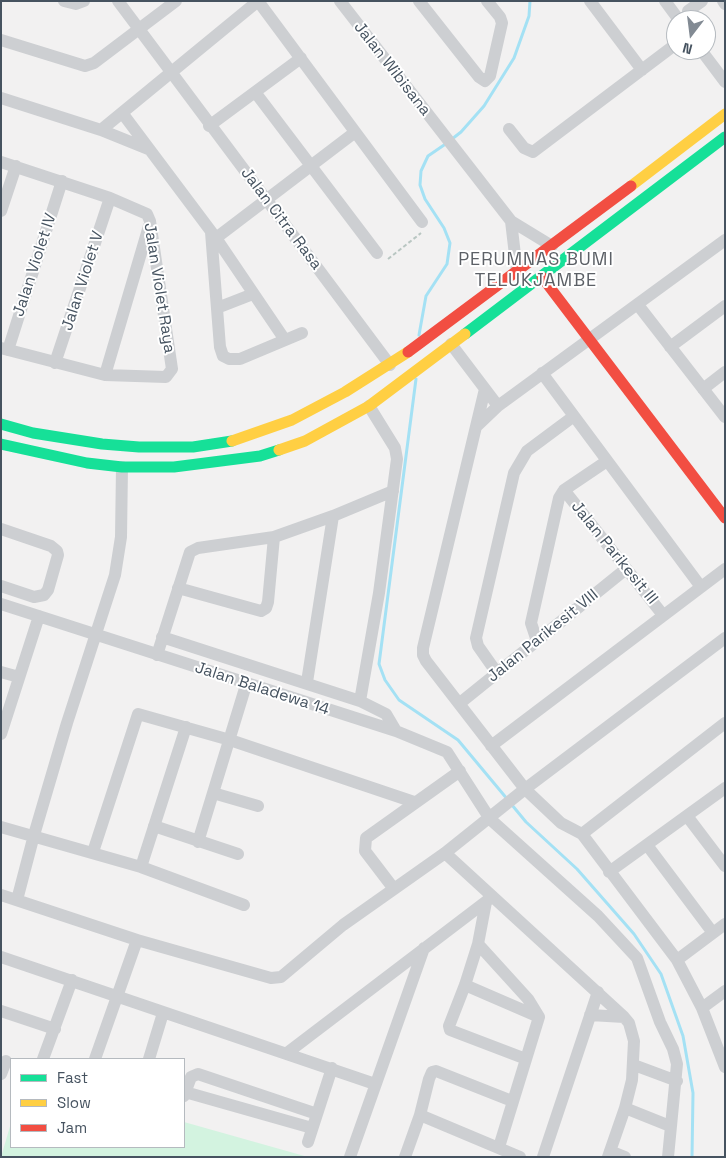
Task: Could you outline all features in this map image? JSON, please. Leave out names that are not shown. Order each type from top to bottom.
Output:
[{"type":"main road","points":[[1,424],[54,437],[122,446],[192,446],[239,440],[292,420],[346,392],[390,365],[552,246],[725,114]]},
{"type":"main road","points":[[1,444],[69,460],[122,467],[174,468],[260,456],[305,441],[369,406],[725,137]]},
{"type":"main road","points":[[542,277],[725,518]]},
{"type":"street","points":[[64,1],[76,4],[84,1]]},
{"type":"street","name":"Jalan Citra Rasa","points":[[118,1],[390,365]]},
{"type":"street","points":[[1,40],[85,66],[94,63],[176,1]]},
{"type":"street","points":[[101,130],[123,114],[258,1],[354,133],[422,222]]},
{"type":"street","name":"Jalan Wibisana","points":[[340,1],[511,221]]},
{"type":"street","points":[[419,1],[479,78],[485,81],[490,76],[502,24],[500,17],[487,1]]},
{"type":"street","points":[[590,1],[642,70]]},
{"type":"street","points":[[666,1],[677,10]]},
{"type":"street","points":[[691,10],[702,1]]},
{"type":"street","points":[[509,129],[524,148],[532,152],[666,52]]},
{"type":"street","points":[[210,126],[301,58]]},
{"type":"street","points":[[708,60],[725,82]]},
{"type":"street","points":[[255,92],[377,254]]},
{"type":"street","points":[[1,98],[101,130],[149,149]]},
{"type":"street","points":[[123,114],[213,235],[285,340]]},
{"type":"street","points":[[213,235],[267,200],[354,133]]},
{"type":"street","name":"Jalan Violet Raya","points":[[1,162],[62,181],[143,211],[150,221],[171,372],[166,377],[105,375],[5,349]]},
{"type":"street","points":[[1,211],[16,166]]},
{"type":"street","name":"Jalan Violet IV","points":[[5,349],[62,181]]},
{"type":"street","name":"Jalan Violet V","points":[[55,363],[110,198]]},
{"type":"street","points":[[105,375],[150,221]]},
{"type":"street","points":[[511,221],[552,246]]},
{"type":"street","points":[[511,221],[517,272]]},
{"type":"street","points":[[213,235],[220,347],[225,358],[240,359],[302,333]]},
{"type":"street","points":[[477,426],[498,406],[542,373],[590,340],[725,240]]},
{"type":"street","points":[[217,308],[253,294]]},
{"type":"street","points":[[638,305],[725,417]]},
{"type":"street","points":[[670,347],[725,306]]},
{"type":"street","points":[[451,344],[498,406]]},
{"type":"street","points":[[703,389],[725,372]]},
{"type":"street","points":[[542,373],[701,587]]},
{"type":"street","points":[[485,389],[423,648],[426,661],[491,746],[520,793],[561,823],[582,834],[677,960],[702,1008],[725,1066]]},
{"type":"street","points":[[360,701],[393,491],[397,453],[369,406]]},
{"type":"street","points":[[497,673],[478,646],[476,638],[514,473],[528,451],[574,416]]},
{"type":"street","points":[[537,641],[530,623],[557,504],[564,490],[607,461]]},
{"type":"street","points":[[18,900],[34,835],[118,562],[122,467]]},
{"type":"street","name":"Jalan Parikesit III","points":[[564,490],[663,615]]},
{"type":"street","points":[[157,655],[187,557],[194,549],[274,537],[333,516],[393,491]]},
{"type":"street","points":[[307,682],[333,516]]},
{"type":"street","points":[[1,530],[51,546],[57,551],[58,555],[48,590],[44,595],[34,597],[1,586]]},
{"type":"street","points":[[178,588],[261,611],[266,608],[268,602],[274,537]]},
{"type":"street","name":"Jalan Parikesit VIII","points":[[460,703],[626,569]]},
{"type":"street","points":[[491,746],[725,570]]},
{"type":"street","name":"Jalan Baladewa 14","points":[[1,604],[246,685],[396,731],[447,752],[490,819],[598,916],[637,958],[660,1022],[674,1048],[677,1064],[677,1080],[670,1126],[668,1157]]},
{"type":"street","points":[[1,734],[39,616]]},
{"type":"street","points":[[162,636],[307,682],[360,701],[386,714],[396,731]]},
{"type":"street","points":[[1,895],[137,940],[277,979],[286,975],[343,925],[445,853],[490,819],[520,793],[725,638]]},
{"type":"street","points":[[1,672],[19,677]]},
{"type":"street","points":[[198,842],[246,685]]},
{"type":"street","points":[[93,852],[138,714],[230,740],[414,802]]},
{"type":"street","points":[[582,834],[725,723]]},
{"type":"street","points":[[140,867],[186,727]]},
{"type":"street","points":[[394,888],[366,851],[366,838],[460,771]]},
{"type":"street","points":[[609,872],[725,788]]},
{"type":"street","points":[[213,793],[258,806]]},
{"type":"street","points":[[687,816],[724,862]]},
{"type":"street","points":[[154,826],[238,854]]},
{"type":"street","points":[[1,827],[140,867],[244,905]]},
{"type":"street","points":[[647,845],[713,933]]},
{"type":"street","points":[[445,853],[489,900],[598,992],[624,1017],[633,1033],[634,1065],[625,1108],[609,1154],[626,1157]]},
{"type":"street","points":[[489,900],[466,985],[449,1026],[450,1030],[526,1059]]},
{"type":"street","points":[[287,1052],[489,900]]},
{"type":"street","points":[[677,960],[725,924]]},
{"type":"street","points":[[95,1058],[137,940]]},
{"type":"street","points":[[478,944],[528,998],[539,1017],[499,1147]]},
{"type":"street","points":[[350,1157],[424,948]]},
{"type":"street","points":[[1,957],[163,1013],[287,1052],[375,1084]]},
{"type":"street","points":[[43,1058],[72,980]]},
{"type":"street","points":[[466,985],[539,1017]]},
{"type":"street","points":[[702,1008],[725,991]]},
{"type":"street","points":[[543,1157],[598,992]]},
{"type":"street","points":[[1,1011],[55,1029]]},
{"type":"street","points":[[149,1058],[163,1013]]},
{"type":"street","points":[[590,1015],[624,1017]]},
{"type":"street","points":[[1,1074],[6,1061]]},
{"type":"street","points":[[634,1065],[677,1080]]},
{"type":"street","points":[[308,1142],[332,1068]]},
{"type":"street","points":[[404,1157],[420,1115],[432,1072],[436,1071],[512,1101]]},
{"type":"street","points":[[185,1092],[191,1077],[198,1074],[317,1114]]},
{"type":"street","points":[[185,1094],[312,1128]]},
{"type":"street","points":[[625,1108],[670,1126]]},
{"type":"street","points":[[420,1115],[520,1157]]},
{"type":"path","points":[[377,254],[384,258],[391,258],[422,233],[422,222]]},
{"type":"green space","points":[[185,1122],[308,1157],[1,1157],[10,1126],[10,1148],[185,1148]]},
{"type":"waterway","points":[[452,139],[461,132],[484,106],[514,58],[529,16],[530,1]]},
{"type":"waterway","points":[[419,335],[426,296],[447,264],[450,243],[444,228],[425,199],[420,185],[421,171],[428,156],[447,143]]},
{"type":"waterway","points":[[416,379],[379,664],[385,680],[399,700],[458,740],[508,800]]},
{"type":"waterway","points":[[512,805],[526,822],[577,869],[634,934],[661,974],[683,1036],[693,1093],[692,1157]]},
{"type":"traffic: fast","points":[[465,334],[725,137]]},
{"type":"traffic: fast","points":[[1,424],[33,433],[102,444],[139,447],[193,447],[232,441]]},
{"type":"traffic: fast","points":[[1,444],[87,463],[122,467],[174,467],[260,456],[279,450]]},
{"type":"traffic: slow","points":[[631,186],[725,114]]},
{"type":"traffic: slow","points":[[279,450],[305,441],[369,406],[465,334]]},
{"type":"traffic: slow","points":[[232,441],[292,420],[345,392],[408,352]]},
{"type":"traffic: jam","points":[[408,352],[631,186]]},
{"type":"traffic: jam","points":[[542,277],[725,518]]},
{"type":"district","name":"PERUMNAS BUMI TELUKJAMBE","points":[[536,270]]}]
